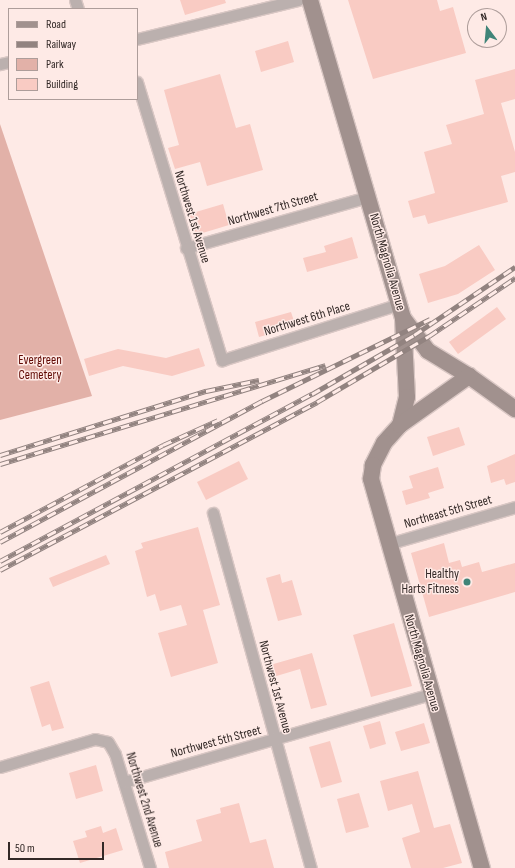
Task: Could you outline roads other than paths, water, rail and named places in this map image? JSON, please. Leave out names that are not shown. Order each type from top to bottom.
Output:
[{"type":"main road","name":"North Magnolia Avenue","points":[[310,0],[401,311],[407,397],[400,425],[384,443],[373,465],[371,479],[388,544],[482,868]]},
{"type":"main road","points":[[401,311],[428,351],[469,376],[515,409]]},
{"type":"main road","points":[[400,425],[469,376]]},
{"type":"street","points":[[138,38],[298,0]]},
{"type":"street","name":"Northwest 1st Avenue","points":[[138,85],[186,248],[222,360]]},
{"type":"street","name":"Northwest 7th Street","points":[[186,248],[368,197]]},
{"type":"street","name":"Northwest 6th Place","points":[[222,360],[401,311]]},
{"type":"street","name":"Northeast 5th Street","points":[[388,544],[515,507]]},
{"type":"street","name":"Northwest 1st Avenue","points":[[213,513],[311,868]]},
{"type":"street","name":"Northwest 5th Street","points":[[124,782],[276,740],[431,694]]},
{"type":"street","name":"Northwest 2nd Avenue","points":[[0,767],[95,739],[108,742],[116,754],[150,868]]},
{"type":"railway","points":[[0,561],[312,394],[414,335],[515,267]]},
{"type":"railway","points":[[0,570],[317,402],[429,336],[515,278]]},
{"type":"railway","points":[[0,542],[262,401],[430,319]]},
{"type":"railway","points":[[0,464],[325,365]]},
{"type":"railway","points":[[0,455],[206,391],[259,380]]},
{"type":"railway","points":[[0,532],[163,445],[218,420]]},
{"type":"place","name":"Healthy Harts Fitness","points":[[467,582]]},
{"type":"park label","name":"Evergreen Cemetery","points":[[40,368]]}]
